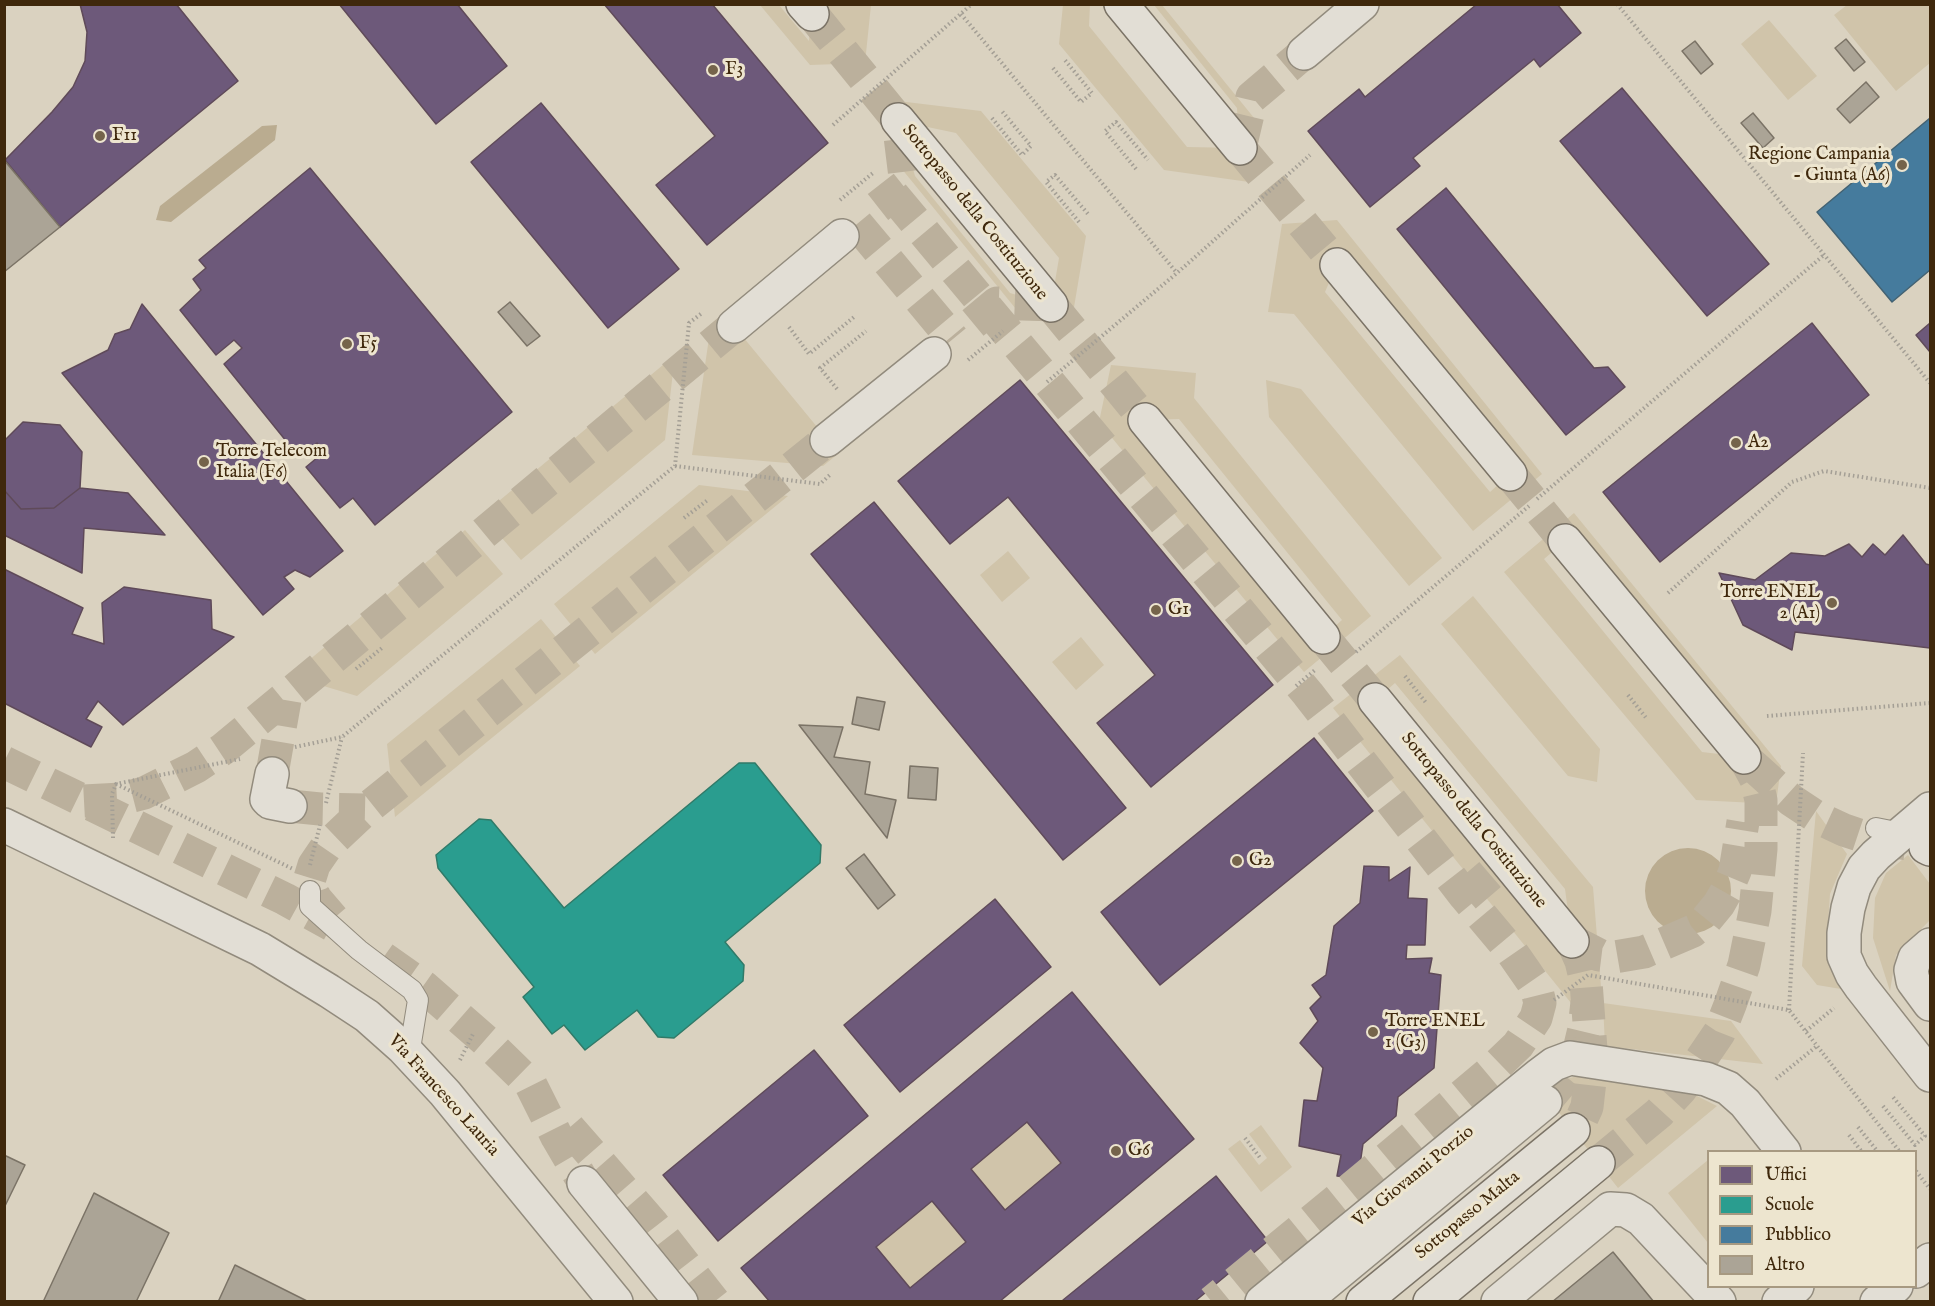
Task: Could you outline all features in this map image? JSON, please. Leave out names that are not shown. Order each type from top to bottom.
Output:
[{"type":"street","points":[[1121,4],[1240,148]]},
{"type":"street","points":[[1304,53],[1362,4]]},
{"type":"street","name":"Sottopasso della Costituzione","points":[[898,120],[1051,305]]},
{"type":"street","points":[[734,326],[842,236]]},
{"type":"street","points":[[1337,265],[1510,474]]},
{"type":"street","points":[[827,440],[934,354]]},
{"type":"street","points":[[1145,420],[1323,651]]},
{"type":"street","points":[[1565,541],[1744,758]]},
{"type":"street","name":"Sottopasso della Costituzione","points":[[1375,700],[1500,867],[1572,941]]},
{"type":"street","points":[[279,762],[267,799],[270,802],[290,806]]},
{"type":"street","points":[[1930,809],[1907,843],[1864,868],[1854,887],[1844,933],[1844,956],[1852,974],[1930,1075]]},
{"type":"street","name":"Via Francesco Lauria","points":[[4,825],[282,962],[367,1016],[409,1054],[451,1101],[616,1302]]},
{"type":"street","points":[[1923,952],[1911,970],[1913,981],[1930,1004]]},
{"type":"street","name":"Via Giovanni Porzio","points":[[1262,1302],[1538,1076],[1554,1064],[1570,1058],[1706,1079],[1728,1088],[1745,1103],[1782,1150]]},
{"type":"street","points":[[1303,1302],[1545,1102]]},
{"type":"street","name":"Sottopasso Malta","points":[[1362,1302],[1573,1130]]},
{"type":"street","points":[[1431,1302],[1599,1163]]},
{"type":"street","points":[[584,1183],[681,1302]]},
{"type":"street","points":[[1498,1302],[1610,1209],[1626,1210],[1641,1219],[1719,1302]]},
{"type":"street","points":[[1917,1270],[1930,1260]]},
{"type":"street","points":[[1779,1302],[1796,1288]]},
{"type":"street","points":[[1877,1302],[1895,1288]]},
{"type":"lane","points":[[310,891],[310,906],[358,950],[412,990],[418,1000],[409,1054]]},
{"type":"path","points":[[833,125],[972,4]]},
{"type":"path","points":[[1617,4],[1930,383]]},
{"type":"path","points":[[961,14],[1177,273]]},
{"type":"path","points":[[1053,68],[1081,102],[1087,98],[1092,93],[1064,59]]},
{"type":"path","points":[[992,118],[1023,155],[1031,146],[1001,110]]},
{"type":"path","points":[[1136,169],[1105,131],[1116,122],[1148,160]]},
{"type":"path","points":[[1047,382],[1177,273],[1310,155]]},
{"type":"path","points":[[836,202],[873,172]]},
{"type":"path","points":[[1079,222],[1046,182],[1055,175],[1088,214]]},
{"type":"path","points":[[1354,654],[1824,255]]},
{"type":"path","points":[[279,762],[342,737],[675,466],[690,323],[708,308]]},
{"type":"path","points":[[788,328],[809,354],[854,316]]},
{"type":"path","points":[[839,392],[820,368],[866,331]]},
{"type":"path","points":[[1668,594],[1792,482],[1824,471],[1930,488]]},
{"type":"path","points":[[684,518],[709,499]]},
{"type":"path","points":[[356,669],[382,648]]},
{"type":"path","points":[[1296,686],[1323,651]]},
{"type":"path","points":[[1405,676],[1428,705]]},
{"type":"path","points":[[1628,694],[1647,719]]},
{"type":"path","points":[[1767,716],[1930,703]]},
{"type":"path","points":[[1803,753],[1789,1010],[1898,1150]]},
{"type":"path","points":[[116,784],[241,758]]},
{"type":"path","points":[[113,845],[112,794],[116,784]]},
{"type":"path","points":[[116,784],[297,871]]},
{"type":"path","points":[[1554,1000],[1588,975],[1789,1010]]},
{"type":"path","points":[[459,1061],[472,1034]]},
{"type":"path","points":[[1776,1079],[1817,1046]]},
{"type":"path","points":[[1883,1106],[1915,1145],[1925,1136],[1893,1097]]},
{"type":"path","points":[[1858,1127],[1876,1150]]},
{"type":"path","points":[[1849,1135],[1860,1150]]},
{"type":"path","points":[[1245,1138],[1261,1159]]},
{"type":"path","points":[[1917,1172],[1930,1189]]},
{"type":"shaded area","points":[[760,5],[779,5],[809,41],[811,5],[871,5],[865,63],[810,65]]},
{"type":"shaded area","points":[[1063,5],[1090,5],[1089,26],[1187,147],[1239,148],[1237,108],[1154,5],[1162,5],[1259,124],[1249,182],[1164,170],[1059,44]]},
{"type":"shaded area","points":[[1847,5],[1930,5],[1930,63],[1896,91],[1834,15]]},
{"type":"shaded area","points":[[1769,20],[1817,76],[1788,100],[1741,44]]},
{"type":"shaded area","points":[[898,101],[981,111],[1086,236],[1072,319],[1020,314],[888,152]],"holes":[[[899,121],[956,133],[1059,258],[1051,305],[1010,293],[915,176]]]},
{"type":"shaded area","points":[[277,125],[275,140],[171,222],[156,220],[160,206],[262,126]]},
{"type":"shaded area","points":[[1337,220],[1542,474],[1473,531],[1294,314],[1268,312],[1282,224]],"holes":[[[1344,248],[1521,464],[1490,492],[1325,292]]]},
{"type":"shaded area","points":[[834,222],[734,326],[827,439],[939,357],[947,366],[823,466],[692,455],[711,324]]},
{"type":"shaded area","points":[[675,355],[665,440],[521,560],[482,515]]},
{"type":"shaded area","points":[[1111,365],[1196,373],[1194,398],[1371,616],[1304,672],[1099,422]],"holes":[[[1179,419],[1342,620],[1313,646],[1145,420]]]},
{"type":"shaded area","points":[[1266,380],[1301,389],[1442,558],[1409,586],[1269,417]]},
{"type":"shaded area","points":[[699,485],[788,496],[595,654],[554,604]]},
{"type":"shaded area","points":[[1574,513],[1781,766],[1776,804],[1696,800],[1504,572]],"holes":[[[1577,532],[1761,759],[1702,752],[1544,559]]]},
{"type":"shaded area","points":[[465,530],[503,574],[357,696],[290,676]]},
{"type":"shaded area","points":[[1008,551],[1030,578],[1002,602],[980,575]]},
{"type":"shaded area","points":[[1473,596],[1600,749],[1597,782],[1568,776],[1441,624]]},
{"type":"shaded area","points":[[541,619],[580,666],[395,817],[387,744]]},
{"type":"shaded area","points":[[1081,637],[1104,665],[1076,690],[1052,662]]},
{"type":"shaded area","points":[[1400,655],[1593,887],[1601,987],[1571,1003],[1333,708]],"holes":[[[1395,683],[1565,889],[1573,969],[1363,711]]]},
{"type":"shaded area","points":[[1816,811],[1847,854],[1830,894],[1827,942],[1841,989],[1817,985],[1802,966]]},
{"type":"shaded area","points":[[1680,848],[1696,848],[1719,860],[1728,874],[1731,891],[1728,908],[1719,922],[1696,934],[1680,934],[1664,927],[1652,915],[1645,899],[1645,883],[1652,867],[1664,855]]},
{"type":"shaded area","points":[[1908,855],[1930,884],[1930,920],[1896,955],[1890,991],[1873,938],[1875,898],[1886,873]]},
{"type":"shaded area","points":[[1603,1003],[1731,1021],[1763,1064],[1605,1046]]},
{"type":"shaded area","points":[[1580,1075],[1687,1091],[1717,1106],[1618,1188],[1539,1087]]},
{"type":"shaded area","points":[[1027,1122],[1061,1163],[1005,1210],[971,1169]]},
{"type":"shaded area","points":[[1261,1125],[1292,1167],[1261,1192],[1228,1149],[1240,1140],[1259,1165],[1267,1158],[1249,1134]]},
{"type":"shaded area","points":[[1707,1161],[1707,1242],[1668,1193]]},
{"type":"shaded area","points":[[932,1201],[966,1242],[910,1288],[876,1247]]},
{"type":"building: Uffici","name":"F11","points":[[80,4],[176,4],[238,81],[60,227],[5,160],[73,87],[85,61],[87,32]]},
{"type":"building: Uffici","points":[[339,4],[457,4],[507,66],[436,124]]},
{"type":"building: Uffici","name":"F3","points":[[604,4],[712,4],[828,143],[707,245],[656,185],[715,136]]},
{"type":"building: Uffici","points":[[1477,4],[1557,4],[1581,33],[1540,67],[1534,59],[1413,158],[1420,166],[1370,207],[1308,131],[1359,89],[1365,97]]},
{"type":"building: Uffici","points":[[1622,88],[1769,264],[1707,316],[1560,141]]},
{"type":"building: Uffici","points":[[541,103],[679,269],[608,328],[471,162]]},
{"type":"building: Uffici","name":"F5","points":[[310,168],[512,412],[375,525],[353,498],[340,508],[306,467],[324,452],[317,443],[299,457],[224,364],[242,348],[234,340],[216,355],[180,310],[201,290],[193,279],[206,268],[199,260]]},
{"type":"building: Uffici","points":[[1446,188],[1594,368],[1608,367],[1625,387],[1566,435],[1397,229]]},
{"type":"building: Uffici","name":"Torre Telecom Italia (F6)","points":[[142,304],[343,551],[310,577],[295,570],[284,577],[294,589],[263,615],[62,373],[108,350],[115,334],[130,329]]},
{"type":"building: Uffici","name":"A2","points":[[1812,323],[1869,395],[1660,562],[1603,492]]},
{"type":"building: Uffici","points":[[1930,323],[1930,352],[1916,335]]},
{"type":"building: Uffici","name":"G1","points":[[1020,380],[1273,685],[1151,787],[1097,723],[1155,675],[1008,497],[950,544],[898,481]]},
{"type":"building: Uffici","points":[[23,422],[60,425],[82,452],[80,488],[54,508],[21,509],[4,490],[4,441]]},
{"type":"building: Uffici","points":[[80,488],[128,493],[165,535],[84,528],[82,573],[4,535],[4,490],[21,509],[54,508]]},
{"type":"building: Uffici","points":[[874,502],[1126,808],[1063,860],[811,554]]},
{"type":"building: Uffici","name":"Torre ENEL 2 (A1)","points":[[1903,535],[1926,564],[1930,565],[1930,648],[1795,632],[1792,650],[1743,625],[1719,573],[1755,580],[1791,553],[1825,556],[1849,544],[1862,557],[1873,544],[1885,555]]},
{"type":"building: Uffici","points":[[4,569],[83,608],[72,634],[104,644],[102,603],[124,587],[211,600],[212,629],[234,637],[123,725],[98,701],[86,719],[102,727],[91,747],[4,703]]},
{"type":"building: Uffici","name":"G2","points":[[1314,738],[1373,811],[1160,985],[1101,912]]},
{"type":"building: Uffici","name":"Torre ENEL 1 (G3)","points":[[1364,866],[1389,867],[1389,881],[1410,867],[1408,898],[1427,899],[1425,945],[1407,945],[1406,959],[1432,958],[1429,973],[1441,975],[1434,1068],[1398,1097],[1396,1116],[1363,1144],[1358,1178],[1337,1176],[1341,1155],[1299,1146],[1304,1100],[1317,1101],[1323,1068],[1300,1043],[1318,1021],[1310,1008],[1321,997],[1312,985],[1326,975],[1334,926],[1360,903]]},
{"type":"building: Uffici","points":[[995,899],[1051,967],[900,1092],[844,1025]]},
{"type":"building: Uffici","name":"G6","points":[[1072,992],[1194,1139],[999,1302],[770,1302],[741,1268]],"holes":[[[1027,1122],[1061,1163],[1005,1210],[971,1169]],[[932,1201],[966,1242],[910,1288],[876,1247]]]},
{"type":"building: Uffici","points":[[814,1050],[868,1116],[718,1241],[663,1175]]},
{"type":"building: Uffici","points":[[1216,1176],[1268,1241],[1194,1302],[1064,1302],[1063,1300]]},
{"type":"building: Scuole","points":[[739,763],[755,763],[821,845],[820,863],[725,942],[744,965],[743,981],[674,1038],[658,1037],[637,1010],[585,1050],[564,1025],[552,1034],[523,997],[534,987],[438,868],[436,855],[479,819],[491,820],[564,908]]},
{"type":"building: Pubblico","name":"Regione Campania - Giunta (A6)","points":[[1930,118],[1930,270],[1892,302],[1817,212]]},
{"type":"building: Altro","points":[[1846,39],[1865,62],[1854,71],[1835,48]]},
{"type":"building: Altro","points":[[1695,41],[1713,64],[1701,74],[1682,51]]},
{"type":"building: Altro","points":[[1866,82],[1879,97],[1850,123],[1837,109]]},
{"type":"building: Altro","points":[[1753,113],[1774,138],[1763,148],[1741,123]]},
{"type":"building: Altro","points":[[4,160],[60,227],[4,272]]},
{"type":"building: Altro","points":[[510,302],[540,336],[527,346],[498,312]]},
{"type":"building: Altro","points":[[857,697],[885,702],[879,730],[852,724]]},
{"type":"building: Altro","points":[[799,725],[843,727],[834,757],[870,762],[865,794],[896,800],[887,838]]},
{"type":"building: Altro","points":[[910,766],[938,768],[936,800],[908,798]]},
{"type":"building: Altro","points":[[864,854],[895,895],[878,909],[846,868]]},
{"type":"building: Altro","points":[[4,1155],[25,1165],[4,1208]]},
{"type":"building: Altro","points":[[94,1193],[169,1233],[136,1302],[43,1302]]},
{"type":"building: Altro","points":[[1613,1252],[1654,1302],[1552,1302]]},
{"type":"building: Altro","points":[[235,1265],[307,1301],[307,1302],[218,1302]]},
{"type":"tunnel","points":[[812,14],[898,120]]},
{"type":"tunnel","points":[[1240,148],[1252,97],[1304,53]]},
{"type":"tunnel","points":[[878,207],[906,185],[898,120]]},
{"type":"tunnel","points":[[1240,148],[1337,265]]},
{"type":"tunnel","points":[[893,195],[1308,694],[1465,896],[1511,951],[1536,987],[1540,1003],[1536,1018],[1518,1045],[1489,1073],[1364,1178],[1212,1302]]},
{"type":"tunnel","points":[[857,224],[953,339]]},
{"type":"tunnel","points":[[973,323],[997,303],[1051,305]]},
{"type":"tunnel","points":[[1051,305],[1145,420]]},
{"type":"tunnel","points":[[84,801],[121,799],[144,793],[196,767],[223,749],[734,326]]},
{"type":"tunnel","points":[[333,919],[315,898],[309,881],[314,865],[327,846],[365,810],[827,440]]},
{"type":"tunnel","points":[[1510,474],[1565,541]]},
{"type":"tunnel","points":[[1323,637],[1375,700]]},
{"type":"tunnel","points":[[272,774],[285,700]]},
{"type":"tunnel","points":[[1598,1163],[1659,1113],[1681,1089],[1719,1033],[1730,1005],[1744,965],[1755,911],[1761,849],[1761,800],[1756,779],[1744,757]]},
{"type":"tunnel","points":[[4,762],[285,899],[332,925]]},
{"type":"tunnel","points":[[1750,763],[1791,800],[1818,818],[1868,838],[1914,845]]},
{"type":"tunnel","points":[[290,806],[365,810]]},
{"type":"tunnel","points":[[1572,941],[1599,955],[1615,957],[1644,952],[1693,931],[1706,920],[1727,890],[1735,871],[1743,822]]},
{"type":"tunnel","points":[[1465,896],[1493,872]]},
{"type":"tunnel","points":[[1572,941],[1581,961],[1586,982],[1592,1063],[1587,1107],[1573,1130]]},
{"type":"tunnel","points":[[383,958],[424,987],[487,1042],[531,1085],[557,1137],[584,1183]]},
{"type":"tunnel","points":[[1545,1102],[1571,1071],[1577,1058],[1587,1002]]},
{"type":"tunnel","points":[[569,1128],[652,1223],[714,1302]]},
{"type":"place","name":"F3","points":[[713,70]]},
{"type":"place","name":"F11","points":[[100,136]]},
{"type":"place","name":"Regione Campania - Giunta (A6)","points":[[1902,165]]},
{"type":"place","name":"F5","points":[[347,344]]},
{"type":"place","name":"A2","points":[[1736,443]]},
{"type":"place","name":"Torre Telecom Italia (F6)","points":[[204,462]]},
{"type":"place","name":"Torre ENEL 2 (A1)","points":[[1832,603]]},
{"type":"place","name":"G1","points":[[1156,610]]},
{"type":"place","name":"G2","points":[[1237,861]]},
{"type":"place","name":"Torre ENEL 1 (G3)","points":[[1373,1032]]},
{"type":"place","name":"G6","points":[[1116,1151]]}]
